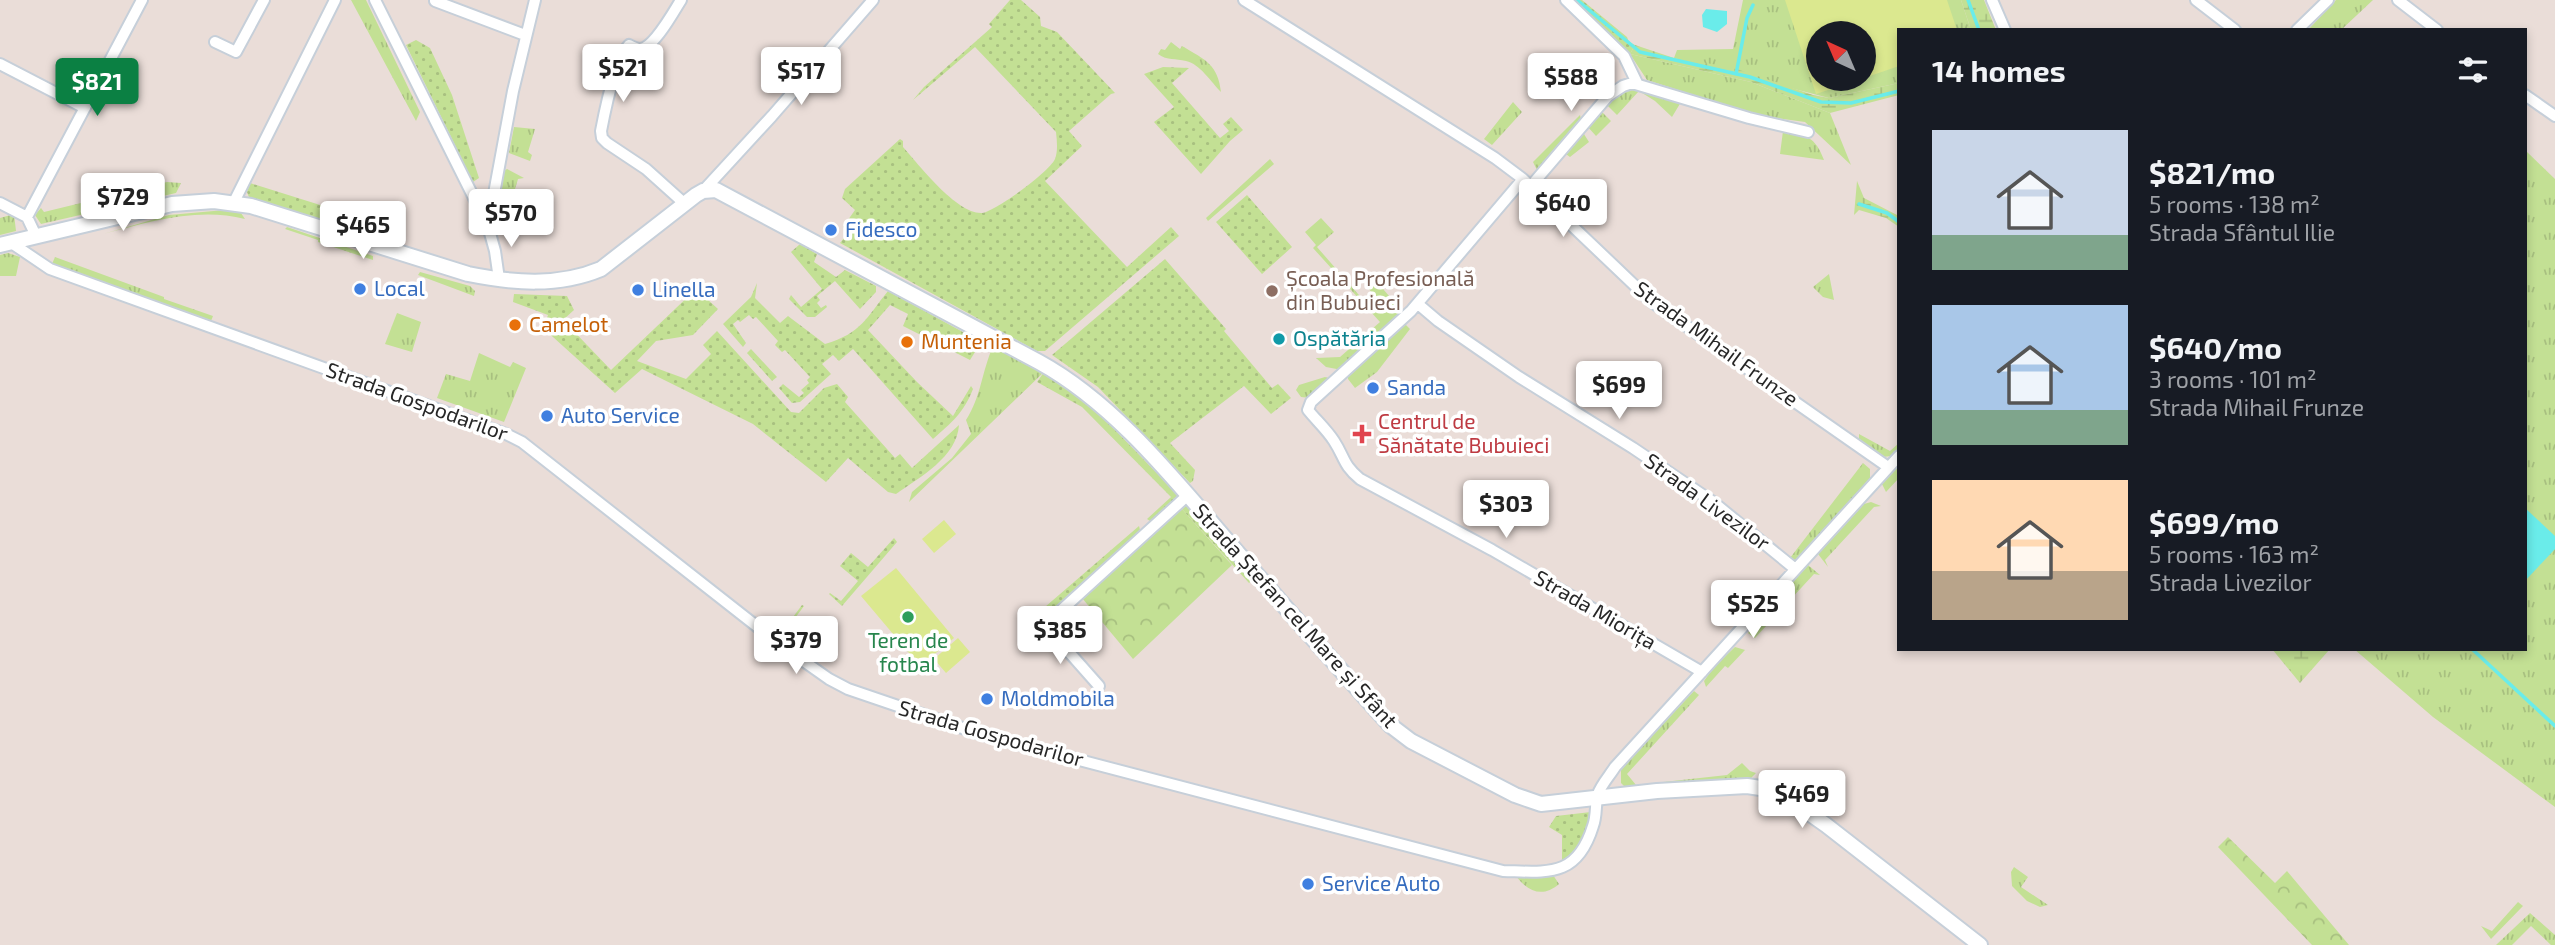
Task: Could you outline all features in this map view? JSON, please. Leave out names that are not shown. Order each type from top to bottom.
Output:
[{"type":"street","points":[[27,217],[142,0]]},
{"type":"street","points":[[215,42],[236,52],[264,0]]},
{"type":"street","points":[[234,202],[335,0]]},
{"type":"street","points":[[375,0],[488,226],[499,279]]},
{"type":"street","points":[[488,226],[534,0]]},
{"type":"street","points":[[681,0],[652,42],[644,48],[638,49],[629,45],[624,50],[601,131],[602,138],[607,143],[646,169],[685,204]]},
{"type":"street","points":[[5,243],[172,204],[234,202],[444,268],[499,279],[549,282],[583,277],[617,259],[703,191],[873,0]]},
{"type":"street","name":"Strada Mihail Frunze","points":[[1244,0],[1463,136],[1527,183],[1652,303],[1888,467]]},
{"type":"street","points":[[1566,0],[1624,56],[1637,83]]},
{"type":"street","points":[[1992,0],[2004,28]]},
{"type":"street","points":[[2196,0],[2232,28]]},
{"type":"street","points":[[2299,28],[2328,0]]},
{"type":"street","points":[[2398,0],[2434,28]]},
{"type":"street","points":[[435,1],[526,35]]},
{"type":"street","points":[[0,64],[85,108]]},
{"type":"street","points":[[1415,307],[1608,96],[1623,86],[1637,83],[1749,118],[1808,132]]},
{"type":"street","points":[[2527,96],[2555,116]]},
{"type":"street","name":"Strada Ștefan cel Mare și Sfânt","points":[[703,191],[716,190],[726,194],[1063,376],[1101,405],[1188,495],[1399,733],[1529,801],[1555,803],[1597,796]]},
{"type":"street","points":[[0,203],[27,217],[36,236]]},
{"type":"street","name":"Strada Gospodarilor","points":[[5,243],[50,269],[522,442],[796,656],[829,679],[875,700],[980,734],[1503,871],[1539,872],[1570,865],[1586,844],[1593,827],[1597,796]]},
{"type":"street","name":"Strada Livezilor","points":[[1415,307],[1713,502],[1794,568]]},
{"type":"street","name":"Strada Miorița","points":[[1415,307],[1307,406],[1334,441],[1349,470],[1360,479],[1492,550],[1702,672]]},
{"type":"street","points":[[1597,796],[1615,767],[1897,458]]},
{"type":"street","points":[[1099,686],[1045,625],[1188,495]]},
{"type":"street","points":[[1597,796],[1747,786],[1767,789],[1786,797],[1826,825],[1980,945]]},
{"type":"green space","points":[[351,0],[366,0],[420,112],[416,121]]},
{"type":"green space","points":[[1010,0],[1021,0],[1040,17],[1041,26],[1057,32],[1115,93],[1069,131],[1082,146],[1045,181],[1127,267],[1171,227],[1179,236],[1045,351],[1037,351],[840,243],[849,232],[843,227],[855,210],[842,198],[845,189],[900,139],[903,141],[903,147],[928,176],[950,197],[971,211],[981,213],[1021,190],[1051,165],[1057,149],[1056,132],[975,47],[913,100],[992,27],[989,24]]},
{"type":"green space","points":[[1570,0],[1582,0],[1627,37],[1629,42],[1635,45],[1630,54]]},
{"type":"green space","points":[[1743,0],[1961,0],[1970,28],[1897,28],[1897,83],[1876,88],[1876,21],[1806,21],[1806,91],[1862,91],[1829,98],[1674,58],[1677,50],[1733,49]]},
{"type":"green space","points":[[1785,0],[1947,0],[1956,28],[1897,28],[1897,67],[1876,74],[1876,21],[1806,21],[1806,64]]},
{"type":"green space","points":[[1961,0],[1984,0],[1995,28],[1970,28]]},
{"type":"green space","points":[[2336,0],[2373,0],[2343,28],[2310,28]]},
{"type":"green space","points":[[416,40],[430,48],[452,95],[479,178],[473,182],[406,45]]},
{"type":"green space","points":[[1171,42],[1180,49],[1182,46],[1198,55],[1214,69],[1221,92],[1196,66],[1158,54]]},
{"type":"green space","points":[[1635,45],[1674,58],[1731,67],[1829,98],[1862,91],[1876,91],[1876,88],[1897,83],[1897,96],[1830,113],[1751,82],[1630,54]]},
{"type":"green space","points":[[1630,54],[1751,82],[1830,113],[1851,165],[1805,122],[1756,115],[1647,80]]},
{"type":"green space","points":[[1163,67],[1189,68],[1172,83],[1220,138],[1229,131],[1223,124],[1231,117],[1243,130],[1201,174],[1154,122],[1174,107],[1144,74]]},
{"type":"green space","points":[[1631,86],[1681,102],[1672,117],[1639,91],[1617,115],[1605,103]]},
{"type":"green space","points":[[1513,102],[1522,112],[1492,145],[1484,139]]},
{"type":"green space","points":[[1599,109],[1611,121],[1596,136],[1587,126]]},
{"type":"green space","points":[[1580,115],[1581,119],[1538,172],[1533,162]]},
{"type":"green space","points":[[514,127],[535,129],[528,152],[532,155],[530,161],[509,153]]},
{"type":"green space","points":[[1582,131],[1589,142],[1570,157],[1563,152]]},
{"type":"green space","points":[[1783,131],[1809,138],[1817,146],[1824,160],[1780,154]]},
{"type":"green space","points":[[2527,152],[2555,179],[2555,807],[2433,717],[2356,651],[2527,651]]},
{"type":"green space","points":[[1270,159],[1274,164],[1208,221],[1206,218]]},
{"type":"green space","points":[[507,169],[524,178],[518,179],[502,233],[498,222],[504,171]]},
{"type":"green space","points":[[1857,181],[1864,198],[1897,215],[1897,226],[1886,218],[1859,210],[1854,215]]},
{"type":"green space","points":[[167,182],[181,183],[176,193],[41,224],[35,215],[41,208],[44,212]]},
{"type":"green space","points":[[250,183],[368,220],[362,234],[250,200],[247,192]]},
{"type":"green space","points":[[1247,195],[1292,247],[1262,274],[1216,222]]},
{"type":"green space","points":[[225,210],[241,213],[245,219],[191,215],[103,234],[169,215]]},
{"type":"green space","points":[[14,214],[16,231],[0,235],[0,218]]},
{"type":"green space","points":[[1321,218],[1334,232],[1317,247],[1365,302],[1374,295],[1368,288],[1376,281],[1404,313],[1342,370],[1326,367],[1316,358],[1340,357],[1380,322],[1313,248],[1316,245],[1305,232]]},
{"type":"green space","points":[[287,227],[373,256],[373,260],[318,242],[285,229]]},
{"type":"green space","points":[[800,244],[817,254],[814,262],[836,277],[845,270],[876,286],[876,292],[860,309],[835,281],[817,296],[820,300],[817,303],[821,308],[826,305],[827,307],[815,317],[807,317],[789,299],[791,295],[801,307],[822,289],[791,252]]},
{"type":"green space","points":[[8,253],[20,257],[16,276],[0,276],[0,255]]},
{"type":"green space","points":[[55,257],[213,316],[211,321],[52,264]]},
{"type":"green space","points":[[1165,259],[1226,329],[1224,331],[1272,388],[1278,384],[1291,398],[1271,414],[1244,386],[1170,443],[1195,470],[1190,483],[1098,387],[1052,355]]},
{"type":"green space","points":[[420,272],[470,286],[475,291],[474,296],[418,275]]},
{"type":"green space","points":[[1829,274],[1834,300],[1823,297],[1813,287]]},
{"type":"green space","points":[[757,283],[755,298],[780,323],[788,316],[825,344],[855,330],[888,291],[972,337],[975,352],[970,360],[903,326],[908,314],[890,305],[868,330],[953,416],[971,386],[973,389],[965,405],[933,439],[853,349],[839,361],[833,355],[822,364],[831,374],[800,402],[792,403],[779,388],[783,384],[799,397],[804,393],[801,390],[809,383],[807,380],[810,377],[785,350],[782,352],[775,345],[778,341],[756,317],[753,319],[749,315],[733,324],[746,343],[743,347],[723,324],[751,297]]},
{"type":"green space","points":[[696,289],[718,309],[693,335],[656,341],[637,361],[686,379],[711,354],[703,345],[717,331],[791,412],[799,413],[824,388],[837,384],[848,397],[845,402],[895,458],[900,454],[912,468],[959,425],[952,447],[936,465],[896,494],[888,492],[848,458],[826,482],[753,424],[642,369],[615,393],[543,328],[548,315],[513,302],[514,294],[567,296],[574,310],[563,320],[611,370]]},
{"type":"green space","points":[[397,313],[421,322],[412,352],[385,344]]},
{"type":"green space","points":[[1404,323],[1410,329],[1377,372],[1355,388],[1348,375]]},
{"type":"green space","points":[[993,346],[1044,372],[909,502],[912,492],[952,458],[971,434],[966,420],[975,402]]},
{"type":"green space","points":[[751,349],[777,377],[772,381],[747,353]]},
{"type":"green space","points":[[479,353],[510,367],[513,362],[526,368],[504,422],[437,398],[446,374],[470,381]]},
{"type":"green space","points":[[1044,372],[1094,408],[1176,493],[1178,497],[1153,523],[1147,519],[1171,497],[1082,407],[1037,382]]},
{"type":"green space","points":[[1328,378],[1327,381],[1310,398],[1301,397],[1296,390],[1299,385]]},
{"type":"green space","points":[[1859,434],[1890,451],[1897,445],[1897,450],[1891,456],[1883,457],[1859,439]]},
{"type":"green space","points":[[1863,463],[1870,469],[1870,479],[1796,562],[1790,558]]},
{"type":"green space","points":[[1897,468],[1897,480],[1886,492],[1882,484]]},
{"type":"green space","points":[[1871,502],[1881,506],[1874,507],[1825,560],[1828,567],[1818,554],[1864,504]]},
{"type":"green space","points":[[1187,503],[1254,579],[1249,583],[1181,508]]},
{"type":"green space","points":[[1181,508],[1232,565],[1133,659],[1082,598]]},
{"type":"green space","points":[[944,520],[956,534],[934,553],[922,539]]},
{"type":"green space","points":[[1139,526],[1141,534],[1050,615],[1042,617],[1038,613]]},
{"type":"green space","points":[[894,538],[897,542],[842,606],[829,594],[841,601],[858,581],[840,566],[851,553],[868,567]]},
{"type":"green space","points":[[1808,565],[1820,575],[1814,574],[1755,638],[1748,633]]},
{"type":"green space","name":"Teren de fotbal","points":[[896,568],[954,638],[920,666],[861,596]]},
{"type":"green space","points":[[802,605],[804,606],[795,618],[815,635],[826,625],[808,646],[785,628]]},
{"type":"green space","points":[[958,638],[970,652],[946,673],[934,659]]},
{"type":"green space","points":[[1735,647],[1752,652],[1745,650],[1728,668],[1725,666],[1706,687],[1704,681],[1714,667]]},
{"type":"green space","points":[[2274,651],[2328,651],[2300,683]]},
{"type":"green space","points":[[1694,691],[1699,695],[1627,774],[1636,785],[1727,775],[1742,763],[1756,773],[1751,778],[1625,787],[1621,783],[1621,769]]},
{"type":"green space","points":[[1591,812],[1578,848],[1569,859],[1562,862],[1562,835],[1549,827],[1556,816]]},
{"type":"green space","points":[[2228,837],[2275,883],[2287,871],[2349,945],[2312,945],[2218,847]]},
{"type":"green space","points":[[2014,867],[2028,877],[2021,887],[2048,905],[2040,907],[2027,901],[2012,886],[2011,872]]},
{"type":"green space","points":[[1553,875],[1559,884],[1542,892],[1526,886],[1516,876]]},
{"type":"green space","points":[[2518,902],[2523,906],[2491,939],[2481,926],[2492,931]]},
{"type":"green space","points":[[2530,913],[2555,935],[2555,945],[2551,945],[2531,926],[2512,945],[2496,945]]},
{"type":"water","points":[[1706,9],[1727,11],[1727,24],[1717,32],[1703,27],[1702,15]]},
{"type":"water","points":[[2527,510],[2555,536],[2555,549],[2527,579]]},
{"type":"waterway","points":[[1577,0],[1640,52],[1750,77],[1821,102],[1851,103],[1897,92]]},
{"type":"waterway","points":[[1968,0],[1978,28]]},
{"type":"waterway","points":[[1736,74],[1747,18],[1753,5]]},
{"type":"waterway","points":[[1859,204],[1887,213],[1897,220]]},
{"type":"waterway","points":[[2474,651],[2555,726]]},
{"type":"place","name":"Fidesco","points":[[831,230]]},
{"type":"place","name":"Local","points":[[360,289]]},
{"type":"place","name":"Linella","points":[[638,290]]},
{"type":"place","name":"Școala Profesională din Bubuieci","points":[[1272,291]]},
{"type":"place","name":"Camelot","points":[[515,325]]},
{"type":"place","name":"Ospătăria","points":[[1279,339]]},
{"type":"place","name":"Muntenia","points":[[907,342]]},
{"type":"place","name":"Sanda","points":[[1373,388]]},
{"type":"place","name":"Auto Service","points":[[547,416]]},
{"type":"place","name":"Centrul de Sănătate Bubuieci","points":[[1362,434]]},
{"type":"place","name":"Teren de fotbal","points":[[908,617]]},
{"type":"place","name":"Moldmobila","points":[[987,699]]},
{"type":"place","name":"Service Auto","points":[[1308,884]]}]
